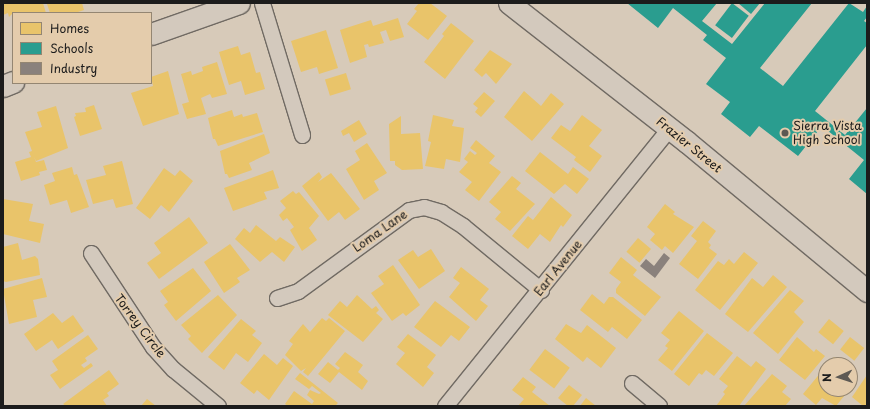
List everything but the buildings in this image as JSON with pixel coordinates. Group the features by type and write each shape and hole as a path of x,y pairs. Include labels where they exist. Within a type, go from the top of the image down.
{"street":[{"path":"152,34 239,3"},
{"path":"262,3 302,135"},
{"name":"Frazier Street","path":"509,3 669,128 867,291"},
{"name":"Earl Avenue","path":"446,406 541,290 669,128"},
{"name":"Loma Lane","path":"277,298 298,291 409,210 424,207 441,212 463,226 541,290"},
{"name":"Torrey Circle","path":"91,253 153,347 173,369 218,406"},
{"path":"632,383 659,406"}],"place":[{"name":"Sierra Vista High School","path":"785,133"}]}
